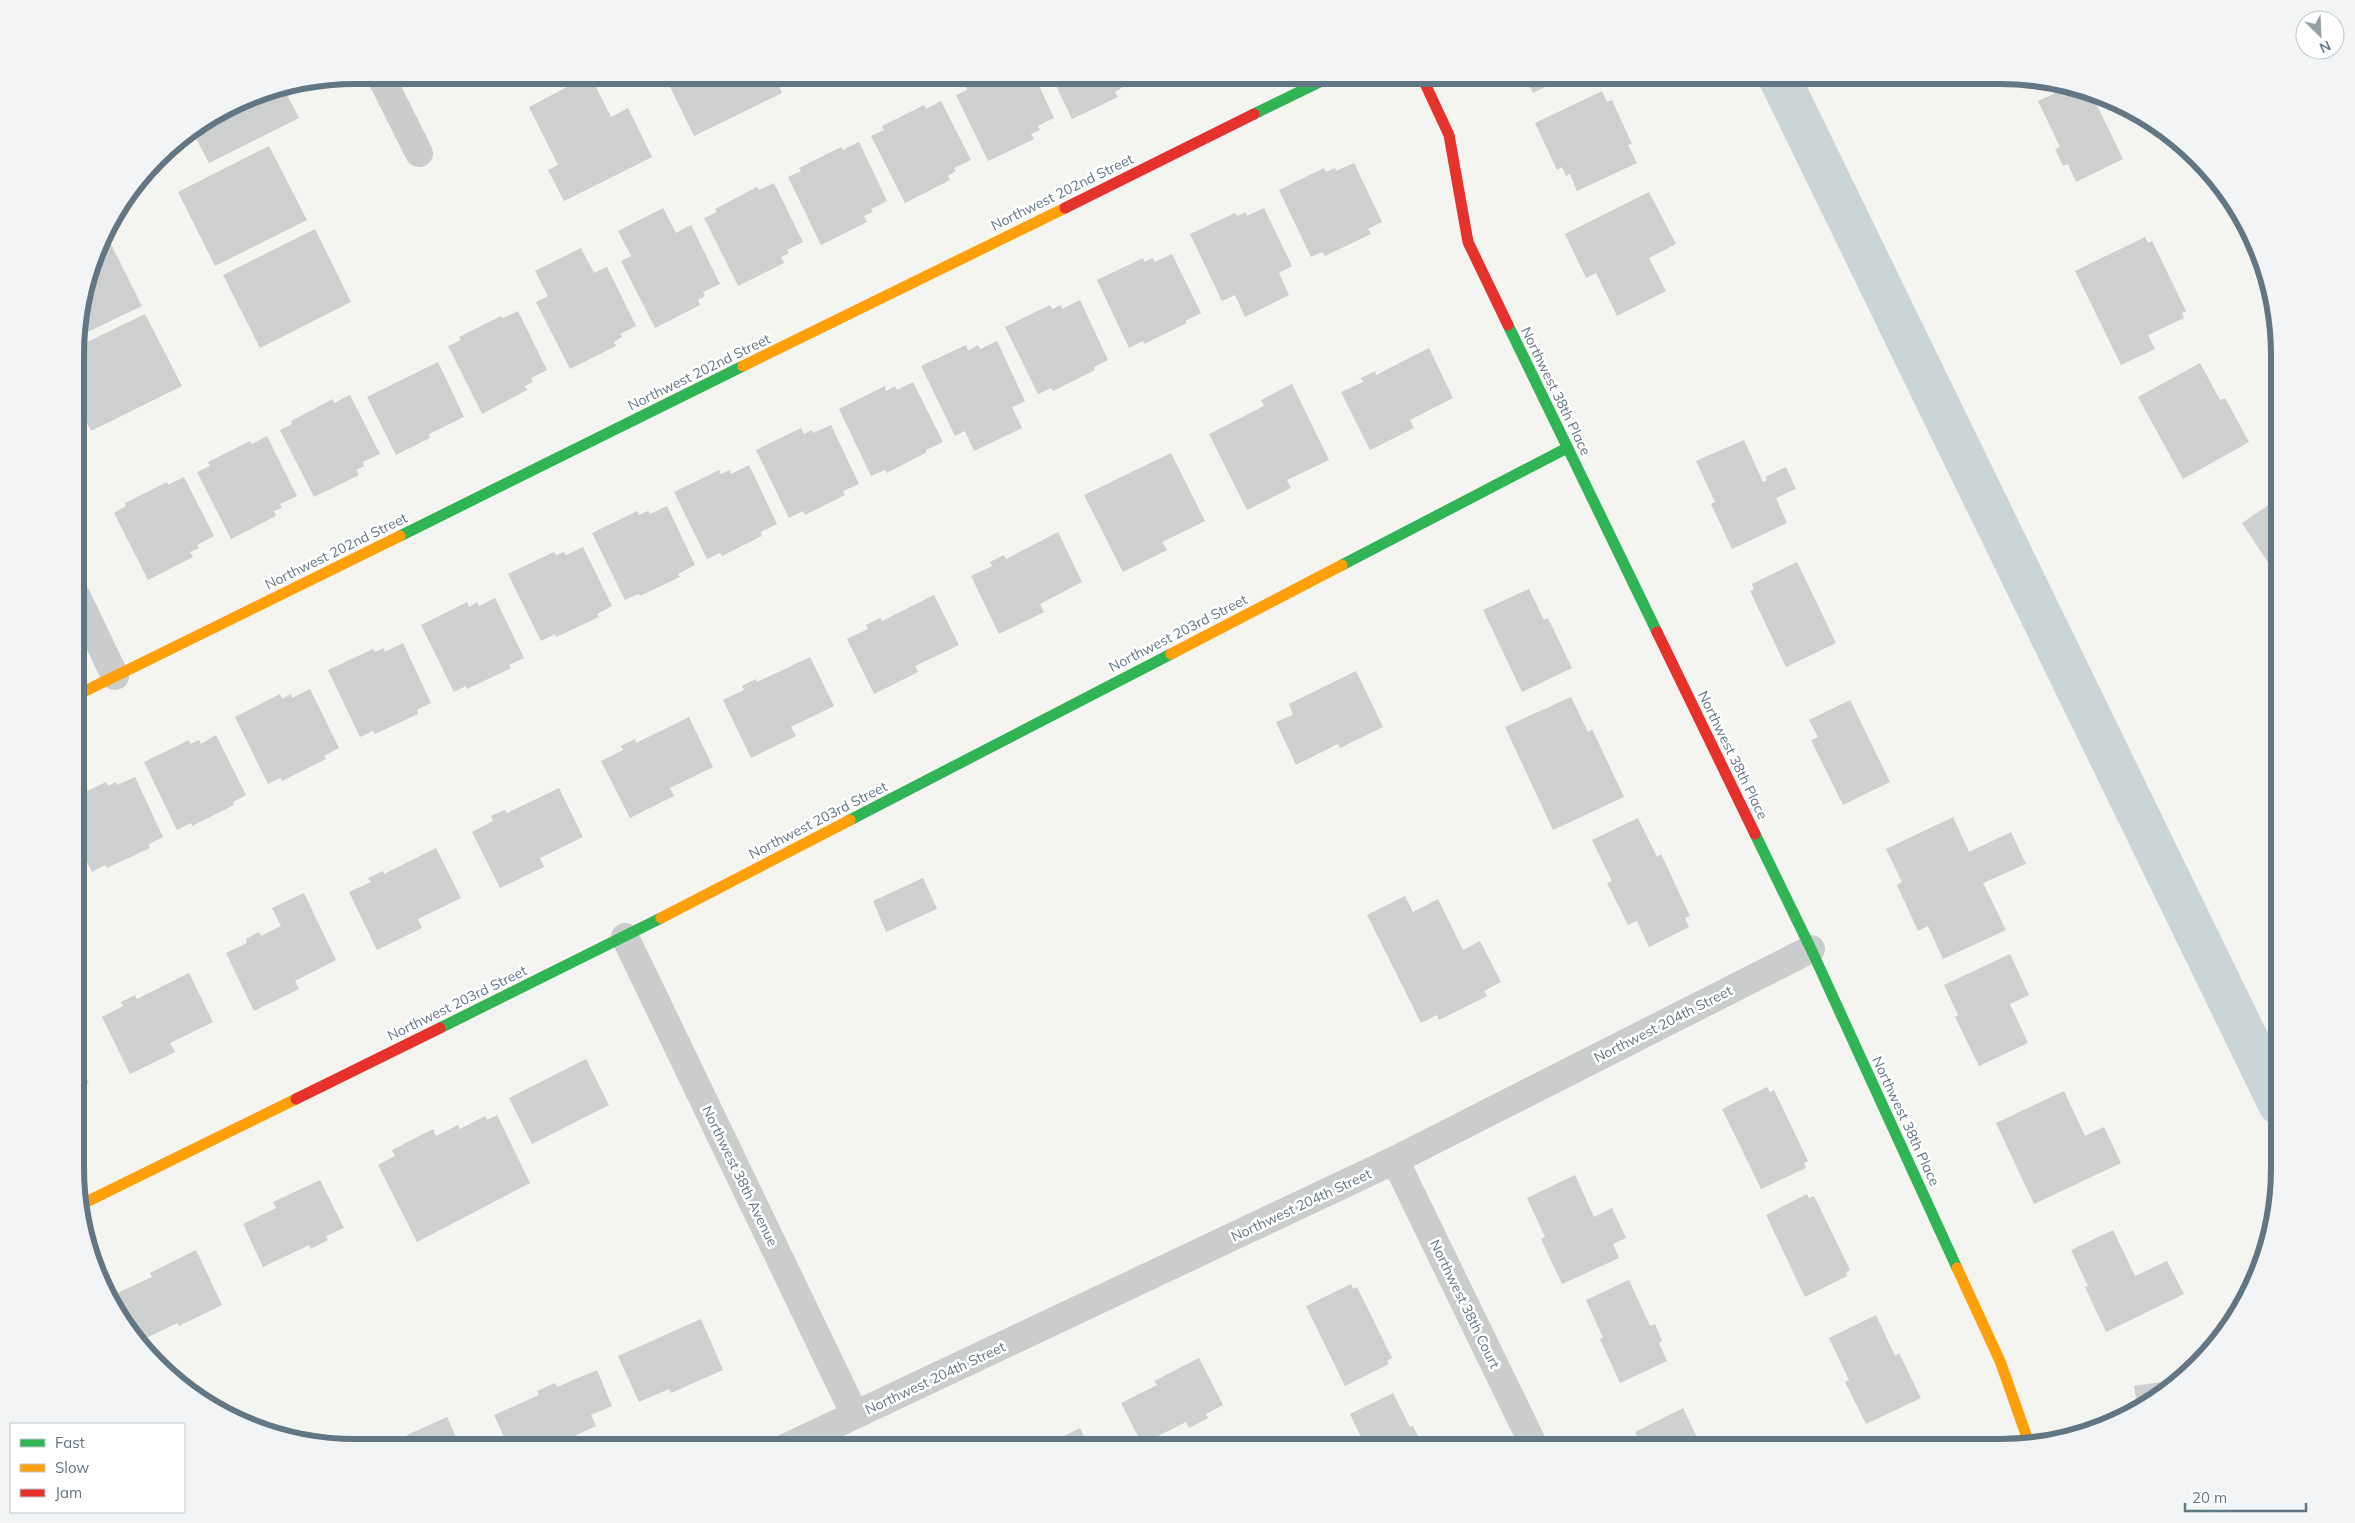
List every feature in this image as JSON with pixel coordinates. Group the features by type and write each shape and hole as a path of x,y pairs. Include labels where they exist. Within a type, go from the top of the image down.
{"street":[{"path":"384,84 418,153"},
{"name":"Northwest 202nd Street","path":"84,692 1316,84"},
{"name":"Northwest 38th Place","path":"1425,84 1448,135 1468,242 1811,949 2000,1361 2027,1438"},
{"name":"Northwest 203rd Street","path":"86,1202 625,937 1567,448"},
{"path":"84,612 115,676"},
{"name":"Northwest 38th Avenue","path":"625,937 855,1415"},
{"name":"Northwest 204th Street","path":"804,1439 1395,1160 1811,949"},
{"name":"Northwest 38th Court","path":"1395,1160 1531,1439"}],"building":[{"path":"573,84 594,84 611,117 628,108 652,157 564,201 548,170 558,165 529,107"},
{"path":"676,84 778,84 782,93 694,136 670,87"},
{"path":"965,84 1038,84 1054,118 1038,126 1040,130 1031,134 1034,139 988,161 956,95 967,90"},
{"path":"1055,84 1122,84 1123,87 1115,92 1118,97 1072,119"},
{"path":"1529,84 1552,84 1533,93"},
{"path":"1602,91 1607,102 1612,100 1632,144 1628,145 1637,163 1577,191 1570,174 1566,176 1562,167 1557,170 1535,123"},
{"path":"2060,91 2095,101 2123,159 2076,182 2068,164 2063,166 2055,149 2060,147 2038,101"},
{"path":"286,93 299,118 209,163 195,136 219,120 251,104"},
{"path":"941,101 971,160 954,168 956,171 948,176 950,180 905,203 871,136 884,130 882,126 924,105 926,109"},
{"path":"859,142 887,201 871,209 873,212 864,216 867,222 821,245 788,177 801,171 799,168 841,147 843,150"},
{"path":"269,146 307,220 215,266 178,192"},
{"path":"1354,163 1382,222 1368,229 1371,234 1325,256 1322,252 1311,257 1279,190 1324,168 1326,172 1335,168 1336,171"},
{"path":"774,183 803,242 787,250 789,253 781,257 784,263 738,286 704,218 717,212 715,209 757,187 759,190"},
{"path":"1649,192 1676,244 1649,258 1666,291 1617,316 1596,273 1586,278 1565,234"},
{"path":"663,208 676,233 691,225 720,284 703,292 705,296 698,300 700,305 655,328 621,261 631,256 618,231"},
{"path":"1264,208 1292,266 1279,273 1289,295 1245,317 1235,295 1222,301 1190,234 1235,213 1237,216 1246,212 1247,216"},
{"path":"315,229 351,302 260,348 223,275"},
{"path":"2145,237 2148,243 2152,241 2186,311 2182,313 2184,318 2148,335 2155,349 2121,365 2075,271"},
{"path":"109,240 142,306 84,333 93,285"},
{"path":"581,248 594,273 607,267 636,326 620,334 622,337 614,342 616,346 570,369 536,302 548,296 535,271"},
{"path":"1172,254 1201,313 1185,321 1187,323 1144,344 1143,341 1129,348 1097,280 1143,258 1144,262 1153,258 1155,262"},
{"path":"1080,300 1108,360 1094,367 1095,370 1053,391 1051,388 1038,394 1005,327 1050,305 1052,309 1061,305 1062,309"},
{"path":"518,311 547,370 531,378 533,382 525,386 527,390 482,414 448,346 461,340 459,337 501,316 503,318"},
{"path":"145,314 182,386 91,431 84,417 84,344"},
{"path":"997,341 1025,401 1012,407 1022,428 974,451 965,431 955,436 921,366 966,345 968,351 978,345 980,349"},
{"path":"1429,348 1453,398 1410,420 1414,428 1370,450 1341,392 1363,382 1361,378 1375,371 1376,375"},
{"path":"438,362 464,417 429,434 430,438 396,455 367,397"},
{"path":"2200,363 2220,400 2225,398 2249,442 2183,479 2138,397"},
{"path":"913,382 943,442 887,473 885,470 871,476 839,409 885,386 886,391 895,386 897,390"},
{"path":"1292,384 1329,460 1287,480 1291,488 1247,510 1209,434 1264,406 1261,400"},
{"path":"350,395 380,454 363,462 364,466 356,470 359,475 314,497 280,430 292,424 291,421 333,399 334,403"},
{"path":"831,425 859,484 843,491 845,495 805,515 803,511 789,518 756,450 801,428 804,434 812,430 813,433"},
{"path":"267,436 297,496 280,504 282,508 274,511 276,516 231,539 197,472 210,466 208,462 250,441 252,444"},
{"path":"1744,440 1763,482 1767,480 1765,477 1786,467 1796,489 1776,498 1787,523 1732,549 1711,504 1715,502 1696,461"},
{"path":"1171,453 1205,521 1162,542 1167,550 1123,572 1084,495"},
{"path":"749,465 777,524 761,532 762,536 722,556 720,553 707,559 674,492 719,470 721,474 730,470 731,474"},
{"path":"184,477 214,536 197,545 199,548 190,552 193,557 148,580 114,513 126,506 125,503 167,482 168,485"},
{"path":"2271,503 2271,567 2242,523"},
{"path":"667,506 695,565 678,574 680,577 640,596 638,594 625,600 592,533 637,511 639,515 648,511 650,514"},
{"path":"1058,532 1082,582 1040,604 1044,612 999,634 971,576 992,566 990,562 1004,555 1006,559"},
{"path":"583,547 612,606 597,614 599,617 556,637 555,634 541,641 508,574 554,552 556,555 564,552 566,555"},
{"path":"1797,562 1836,643 1786,667 1750,591 1754,589 1752,584"},
{"path":"1529,589 1544,620 1548,618 1572,668 1522,692 1483,610"},
{"path":"934,595 959,645 915,666 918,672 874,694 847,639 868,629 866,625 880,618 882,621"},
{"path":"495,598 524,658 509,665 511,668 467,689 466,686 454,692 421,625 467,602 469,607 477,602 479,606"},
{"path":"403,643 431,703 417,710 418,714 375,734 373,731 360,737 328,670 373,649 375,652 384,648 385,652"},
{"path":"810,657 834,706 791,727 796,736 751,758 723,700 744,690 742,686 756,679 757,682"},
{"path":"1356,671 1383,727 1340,748 1338,744 1296,765 1276,722 1293,715 1289,704"},
{"path":"310,689 339,748 324,756 326,759 282,781 280,778 268,784 235,717 280,694 282,699 291,694 292,698"},
{"path":"1571,697 1588,732 1592,729 1624,797 1553,830 1505,727"},
{"path":"1850,700 1890,782 1843,805 1811,740 1818,737 1809,720"},
{"path":"689,717 713,767 670,788 674,796 630,818 601,761 623,750 621,746 635,739 636,743"},
{"path":"216,735 246,795 233,802 234,805 192,826 191,823 177,830 144,762 189,740 190,744 199,740 201,744"},
{"path":"135,777 163,837 149,844 150,848 107,868 105,865 92,872 84,856 84,793 106,782 108,786 116,782 117,785"},
{"path":"559,788 583,837 540,858 544,867 500,888 472,832 493,821 491,816 505,810 507,813"},
{"path":"1953,817 1969,852 2011,832 2026,864 1983,883 2006,930 1943,959 1928,926 1918,931 1897,885 1902,882 1886,849"},
{"path":"1638,818 1657,857 1661,854 1690,916 1685,918 1689,927 1649,947 1637,921 1628,925 1607,883 1612,881 1592,840"},
{"path":"436,848 461,898 418,919 422,928 377,950 349,892 371,882 368,878 383,871 384,874"},
{"path":"923,878 937,909 886,932 873,901"},
{"path":"304,893 336,960 295,981 299,989 254,1011 226,953 247,943 246,939 259,932 261,936 281,926 272,908"},
{"path":"1405,896 1413,912 1438,899 1463,950 1480,941 1501,982 1484,991 1487,996 1439,1020 1437,1015 1421,1023 1367,915"},
{"path":"2010,954 2029,995 2010,1004 2028,1043 1979,1066 1955,1017 1958,1015 1944,985"},
{"path":"189,973 213,1022 170,1043 175,1052 130,1074 102,1017 123,1006 121,1002 135,995 137,999"},
{"path":"586,1059 609,1105 532,1144 509,1098"},
{"path":"84,1073 89,1083 84,1086"},
{"path":"1767,1087 1770,1092 1774,1090 1808,1161 1804,1163 1806,1168 1761,1189 1722,1109"},
{"path":"2064,1091 2085,1136 2104,1127 2121,1163 2034,1204 1996,1123"},
{"path":"497,1115 530,1183 417,1242 378,1165 395,1156 392,1150 433,1129 436,1136 458,1125 460,1129 485,1116 487,1120"},
{"path":"1575,1175 1594,1217 1612,1208 1626,1238 1613,1244 1619,1258 1562,1284 1541,1239 1545,1237 1527,1198"},
{"path":"320,1180 344,1228 326,1236 328,1240 311,1249 309,1245 263,1267 243,1224 276,1208 273,1202"},
{"path":"1807,1194 1809,1198 1814,1196 1850,1270 1846,1273 1847,1276 1805,1297 1766,1215"},
{"path":"2113,1230 2135,1276 2167,1261 2184,1294 2106,1332 2085,1287 2088,1286 2071,1250"},
{"path":"196,1250 222,1305 179,1326 177,1323 145,1339 129,1319 115,1294 152,1277 150,1273"},
{"path":"1629,1280 1650,1326 1655,1324 1662,1341 1659,1343 1667,1361 1620,1383 1600,1339 1603,1338 1586,1300"},
{"path":"1351,1284 1353,1289 1357,1287 1392,1358 1387,1361 1389,1364 1345,1386 1306,1306"},
{"path":"1876,1315 1895,1356 1899,1353 1921,1398 1866,1424 1845,1382 1849,1380 1829,1338"},
{"path":"701,1319 723,1370 671,1393 669,1389 639,1402 618,1356"},
{"path":"1199,1358 1223,1405 1206,1414 1208,1418 1189,1428 1186,1422 1152,1439 1139,1439 1121,1403 1157,1385 1154,1381"},
{"path":"597,1370 612,1406 591,1415 596,1426 568,1439 505,1439 494,1415 539,1395 537,1391 555,1383 557,1387"},
{"path":"2168,1381 2137,1403 2134,1386"},
{"path":"1393,1393 1410,1427 1413,1426 1420,1439 1362,1439 1350,1414"},
{"path":"1683,1408 1698,1439 1638,1439 1635,1432"},
{"path":"447,1417 457,1439 409,1439 407,1435"},
{"path":"1080,1428 1086,1439 1059,1439"}],"waterway":[{"path":"1782,84 2271,1088"}],"traffic: fast":[{"path":"1254,114 1316,84"},
{"path":"1508,325 1657,632"},
{"path":"400,536 743,366"},
{"path":"1342,565 1567,448"},
{"path":"850,820 1171,654"},
{"path":"1755,834 1811,949 1957,1268"},
{"path":"440,1028 661,918"}],"traffic: slow":[{"path":"743,366 1065,208"},
{"path":"84,692 400,536"},
{"path":"1171,654 1342,565"},
{"path":"661,918 850,820"},
{"path":"86,1202 296,1099"},
{"path":"1957,1268 2000,1361 2027,1438"}],"traffic: jam":[{"path":"1425,84 1449,135 1468,242 1508,325"},
{"path":"1065,208 1254,114"},
{"path":"1657,632 1755,834"},
{"path":"296,1099 440,1028"}]}
